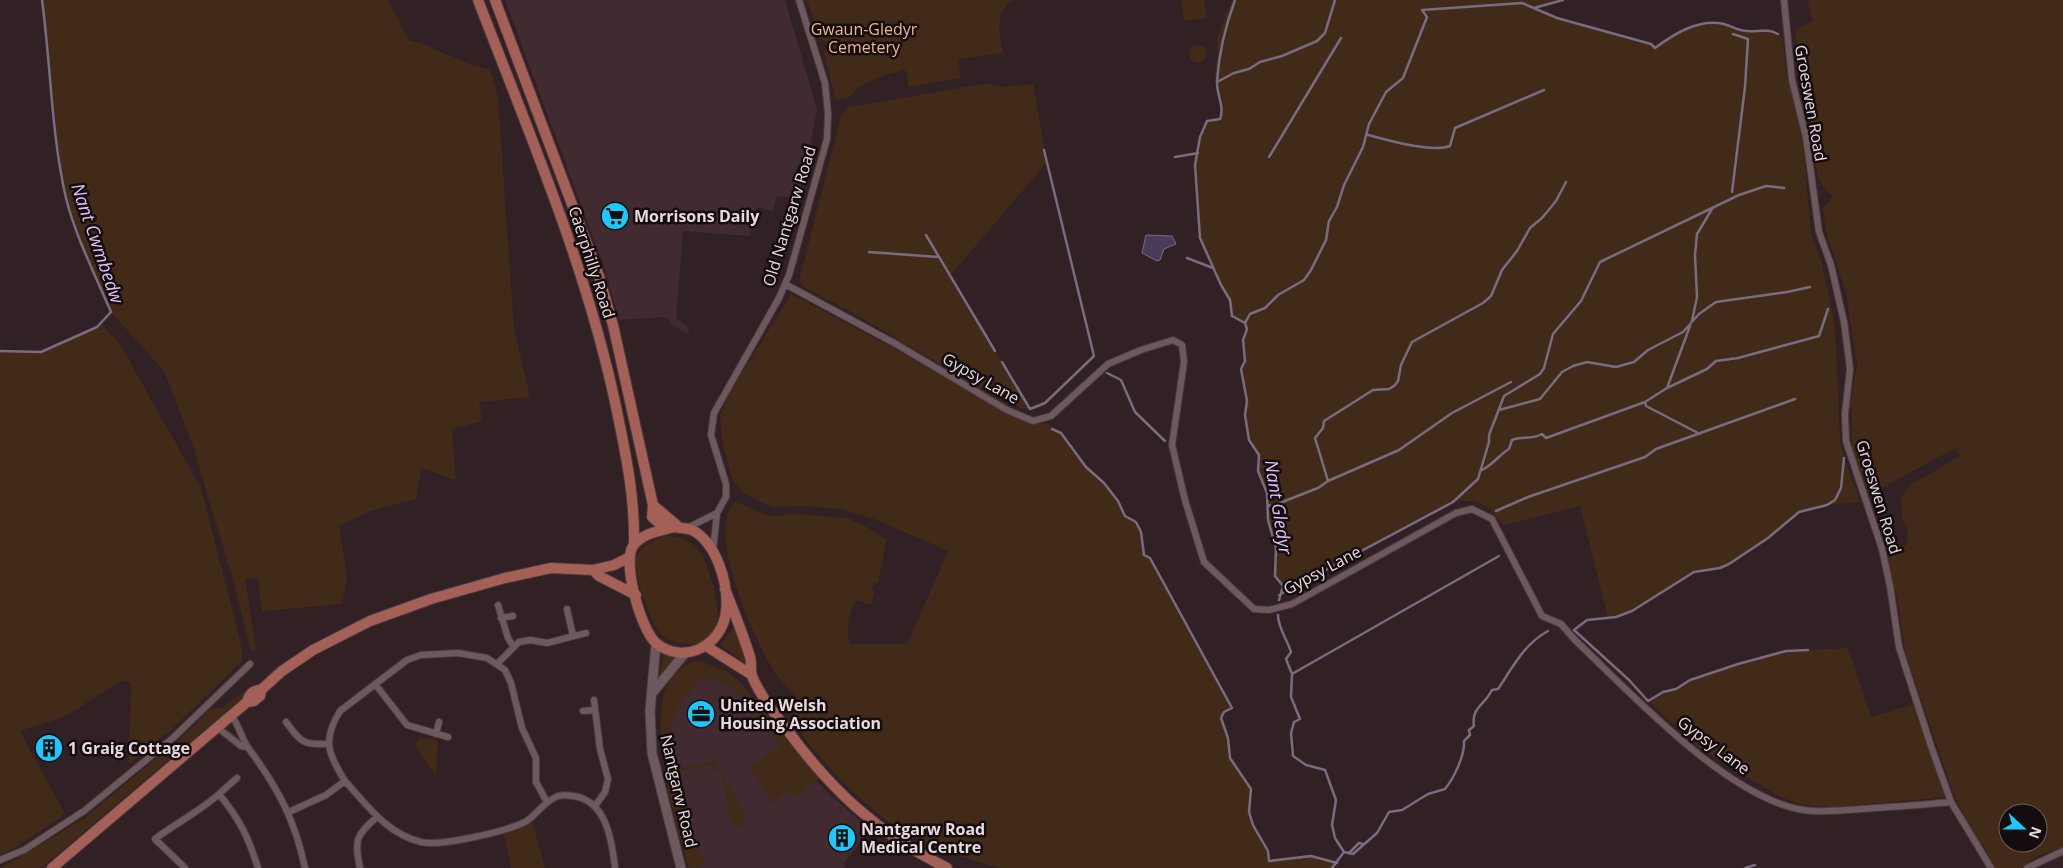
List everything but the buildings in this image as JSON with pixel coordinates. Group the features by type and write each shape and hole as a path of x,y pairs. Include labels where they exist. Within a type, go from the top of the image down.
{"main road":[{"name":"Caerphilly Road","path":"478,0 554,196 590,301 604,351 629,469 634,514 634,544"},
{"name":"Caerphilly Road","path":"495,0 599,276 613,325 653,505 652,517 666,529"},
{"path":"653,505 684,528 700,535 713,551 751,660 752,675 768,705 807,758 845,799 879,829 916,853 947,868"},
{"path":"684,528 666,529 651,533 634,544 630,557 636,595 645,629 656,643 673,651 702,650 713,641 722,627 726,611 725,589"},
{"path":"52,868 247,702 249,695 255,690 262,690 282,671 313,650 370,621 439,596 551,568 593,570 614,565 630,557"},
{"path":"593,570 600,576 636,595"},
{"name":"Nantgarw Road","path":"656,643 654,691 650,721 652,753 681,868"},
{"path":"706,646 752,675"},
{"path":"654,691 686,652"}],"street":[{"name":"Old Nantgarw Road","path":"713,551 717,513 726,497 726,484 711,436 714,413 785,284 822,162 828,126 825,83 799,0"},
{"name":"Groeswen Road","path":"1784,0 1792,80 1806,137 1820,232 1844,322 1850,369 1845,414 1846,441 1882,549 1899,646 1952,802 1991,868"},
{"name":"Gypsy Lane","path":"785,284 896,344 1008,410 1033,421 1051,416 1108,364 1141,350 1173,340 1182,345 1184,362 1172,445 1185,500 1204,562 1254,609 1270,610 1292,604 1456,513 1472,510 1492,518 1542,616 1561,624 1575,640 1683,741 1753,791 1780,803 1803,810 1834,811 1952,802"},
{"path":"684,528 717,513"},
{"path":"498,605 501,618 513,646"},
{"path":"568,609 573,636"},
{"path":"501,618 513,616"},
{"path":"497,664 513,646 530,640 547,643 586,633"},
{"path":"547,802 536,782 536,758 522,728 512,683 505,670 487,658 458,653 421,655 407,660 340,711 333,722 328,744 330,757 345,781 378,817 392,830 405,837 422,843 443,843 514,827 527,821 547,802 559,796 570,795 583,797 595,806 604,818 615,868"},
{"path":"0,860 24,850 84,811 173,738 250,664"},
{"path":"376,684 407,724 448,737"},
{"path":"594,700 600,749 608,779 606,792 595,806"},
{"path":"583,711 595,710"},
{"path":"231,715 246,741 247,747 270,778 289,812 305,868"},
{"path":"286,722 301,742 309,745 328,744"},
{"path":"436,734 440,722"},
{"path":"217,727 241,746 247,747"},
{"path":"184,868 155,839 169,828 184,821 237,778"},
{"path":"289,812 326,795 345,781"},
{"path":"219,794 238,818 258,868"},
{"path":"360,868 356,849 360,831 378,817"},
{"path":"2027,868 2063,851"}],"shaded area":[{"path":"505,0 785,0 817,109 807,163 799,164 795,172 802,182 797,199 777,196 772,211 757,207 749,236 683,231 676,318 689,328 688,334 672,325 666,317 619,320 606,272"},
{"path":"1146,235 1172,236 1176,244 1164,249 1160,260 1157,261 1142,253"},
{"path":"685,668 732,681 809,773 831,796 871,830 843,864 846,868 689,868 679,833 662,734"}],"green space":[{"path":"42,0 388,0 409,40 469,64 490,70 498,97 514,328 530,397 479,402 482,421 452,429 456,480 421,468 416,499 370,511 339,526 347,578 342,604 262,611 258,578 245,579 256,648 254,651 251,651 233,580 192,443 164,371 111,312 92,270 66,199 51,101 48,40"},
{"name":"Gwaun-Gledyr Cemetery","path":"807,0 1013,0 1007,5 1000,18 999,31 1003,53 958,59 961,78 908,87 906,70 874,79 860,87 849,98 836,100 824,53 827,48 825,41 820,39"},
{"path":"1181,0 1204,0 1207,18 1184,21"},
{"path":"1232,0 1563,0 1534,8 1557,18 1651,44 1655,48 1671,36 1694,25 1723,24 1747,31 1771,30 1783,39 1787,77 1799,115 1811,233 1822,263 1835,325 1840,440 1844,458 1860,502 1827,505 1799,512 1768,538 1729,564 1720,568 1694,572 1632,611 1616,617 1608,618 1580,506 1503,525 1482,504 1470,501 1453,502 1279,595 1283,586 1275,576 1276,548 1268,520 1267,493 1258,471 1259,455 1249,440 1245,415 1247,401 1241,369 1245,361 1243,340 1247,329 1245,323 1232,316 1230,300 1221,285 1200,238 1195,165 1200,137 1207,121 1220,119 1221,104 1217,78 1214,78 1218,54 1217,39"},
{"path":"1807,0 2063,0 2063,847 2048,852 2048,803 1998,803 1998,853 2046,853 2037,856 2021,868 1995,868 1983,844 1975,838 1954,795 1905,653 1898,602 1888,559 1907,544 1908,530 1902,517 1901,498 1910,485 1960,456 1955,448 1869,495 1852,449 1851,399 1857,364 1846,293 1826,232 1823,208 1833,197 1822,185 1817,174 1808,110 1799,73 1795,30 1813,21"},
{"path":"1198,45 1204,48 1207,54 1204,60 1198,63 1192,60 1189,54 1192,48"},
{"path":"989,83 1001,87 1033,84 1047,162 950,276 1030,409 1021,408 987,391 846,309 807,289 799,281 841,115 849,107"},
{"path":"791,294 893,348 1010,416 1031,424 1048,423 1052,429 1061,433 1086,467 1104,483 1118,501 1125,516 1136,522 1141,532 1144,555 1150,558 1232,708 1224,712 1221,718 1228,738 1230,758 1251,789 1249,812 1253,825 1268,851 1269,861 1311,856 1337,863 1335,868 999,868 937,848 902,831 876,812 831,770 799,729 794,709 795,696 773,669 755,635 735,584 728,558 725,534 727,515 736,502 769,516 796,514 846,518 865,526 887,540 878,583 874,583 872,590 875,591 871,605 857,600 852,609 848,627 850,644 907,644 948,551 877,520 840,509 802,506 772,507 744,494 733,481 722,442 720,414 730,393"},
{"path":"101,323 121,346 201,488 241,644 242,661 173,728 129,764 131,683 122,680 66,716 20,731 65,814 16,847 0,855 0,351 42,352 97,327"},
{"path":"665,536 677,537 688,541 697,548 704,558 712,581 718,609 714,633 705,641 692,644 675,642 660,633 652,620 637,574 636,558 644,546"},
{"path":"734,627 747,662 745,663 720,645"},
{"path":"1848,648 1871,717 1915,704 1945,797 1835,807 1803,805 1780,797 1701,749 1648,701 1663,692 1676,689 1690,680 1757,658 1786,651"},
{"path":"664,654 676,658 660,677 659,676"},
{"path":"700,661 728,672 741,683 819,778 795,798 791,793 786,792 772,804 750,766 781,746 757,713 737,693 726,685 701,679 690,690 676,710 671,729 676,769 714,761 713,757 720,769 713,770 710,765 677,772 693,845 705,860 700,868 689,868 676,822 663,761 662,703 670,681 685,666"},
{"path":"244,691 249,692 41,868 1,868 85,818 191,729 210,709 222,708"},
{"path":"420,737 438,741 436,776 415,746"},
{"path":"721,772 745,815 745,823 738,829 732,826"},
{"path":"531,817 545,868 511,868 503,829"}],"waterway":[{"name":"Nant Cwmbedw","path":"0,351 41,352 97,327 111,312 80,241 66,198 57,149 42,0"},
{"name":"Nant Gledyr","path":"1235,0 1228,20 1219,60 1217,86 1222,109 1220,119 1207,121 1200,137 1195,165 1200,238 1221,285 1230,300 1232,316 1245,323 1247,329 1243,340 1245,361 1241,369 1247,401 1245,415 1249,440 1259,455 1258,471 1267,493 1268,520 1276,548 1275,576 1283,586 1279,600"},
{"path":"1217,82 1234,73 1249,69 1260,62 1282,56 1317,41 1325,33 1335,0"},
{"path":"1534,8 1563,0"},
{"path":"1245,323 1250,314 1265,308 1278,295 1304,280 1311,270 1326,240 1329,221 1337,207 1344,185 1363,147 1369,124 1386,92 1403,78 1427,17 1422,10 1522,3 1557,18 1651,44 1655,48 1687,28 1705,23 1724,24 1744,31 1767,31 1778,34"},
{"path":"1732,192 1745,87 1748,39 1733,34"},
{"path":"1269,157 1341,38"},
{"path":"1368,135 1421,147 1442,148 1450,146 1455,128 1544,90"},
{"path":"1002,362 1030,409 1045,403 1094,356 1044,150"},
{"path":"1175,157 1198,153"},
{"path":"1328,481 1315,438 1323,428 1324,421 1373,390 1389,389 1394,386 1398,381 1401,365 1412,342 1483,303 1491,296 1502,270 1517,251 1530,228 1542,218 1556,201 1566,182"},
{"path":"1279,595 1453,502 1478,479 1489,442 1489,435 1504,396 1540,374 1544,368 1553,334 1581,301 1600,262 1739,195 1766,186 1784,188"},
{"path":"1692,321 1697,297 1695,255 1697,234 1712,209"},
{"path":"926,235 995,351"},
{"path":"869,252 938,257"},
{"path":"1187,258 1213,268"},
{"path":"1499,410 1540,399 1562,372 1573,366 1587,362 1616,367 1634,362 1648,350 1683,332 1699,314 1716,302 1810,287"},
{"path":"1482,470 1509,449 1512,440 1542,434 1546,438 1645,402 1667,388 1707,369 1716,361 1738,358 1819,336 1828,309"},
{"path":"1667,388 1690,326"},
{"path":"1107,373 1121,380 1135,412 1165,441"},
{"path":"1268,505 1272,506 1318,488 1328,481 1399,450 1452,413 1511,382"},
{"path":"1496,511 1528,497 1645,457 1656,449 1795,399"},
{"path":"1645,402 1646,406 1700,434"},
{"path":"1052,429 1061,433 1086,467 1104,483 1118,501 1125,516 1136,522 1141,532 1144,555 1150,558 1232,708 1224,712 1221,718 1228,738 1230,758 1251,789 1249,812 1253,825 1268,851 1269,861 1311,856 1337,863"},
{"path":"1808,650 1786,651 1738,664 1690,680 1676,689 1663,692 1648,701 1629,680 1574,630 1587,620 1616,617 1632,611 1694,572 1720,568 1729,564 1768,538 1799,512 1827,505 1835,500 1841,488 1844,458"},
{"path":"1292,674 1499,556"},
{"name":"Nant Gledyr","path":"1278,615 1281,629 1291,652 1286,659 1292,674 1291,697 1300,719 1294,722 1291,733 1293,756 1306,765 1325,770 1336,800 1332,825 1335,838 1344,852 1332,868"},
{"path":"1344,852 1353,854 1377,833 1389,812 1402,810 1428,794 1445,789 1458,766 1463,753 1464,741 1470,735 1469,730 1474,726 1477,710 1492,690 1498,689 1514,664 1532,642 1548,631"},
{"path":"1349,853 1359,843 1363,844"},
{"path":"1745,868 1755,865"}],"place":[{"name":"Morrisons Daily","path":"615,216"},
{"name":"United Welsh Housing Association","path":"701,714"},
{"name":"1 Graig Cottage","path":"49,748"},
{"name":"Nantgarw Road Medical Centre","path":"842,838"}]}
